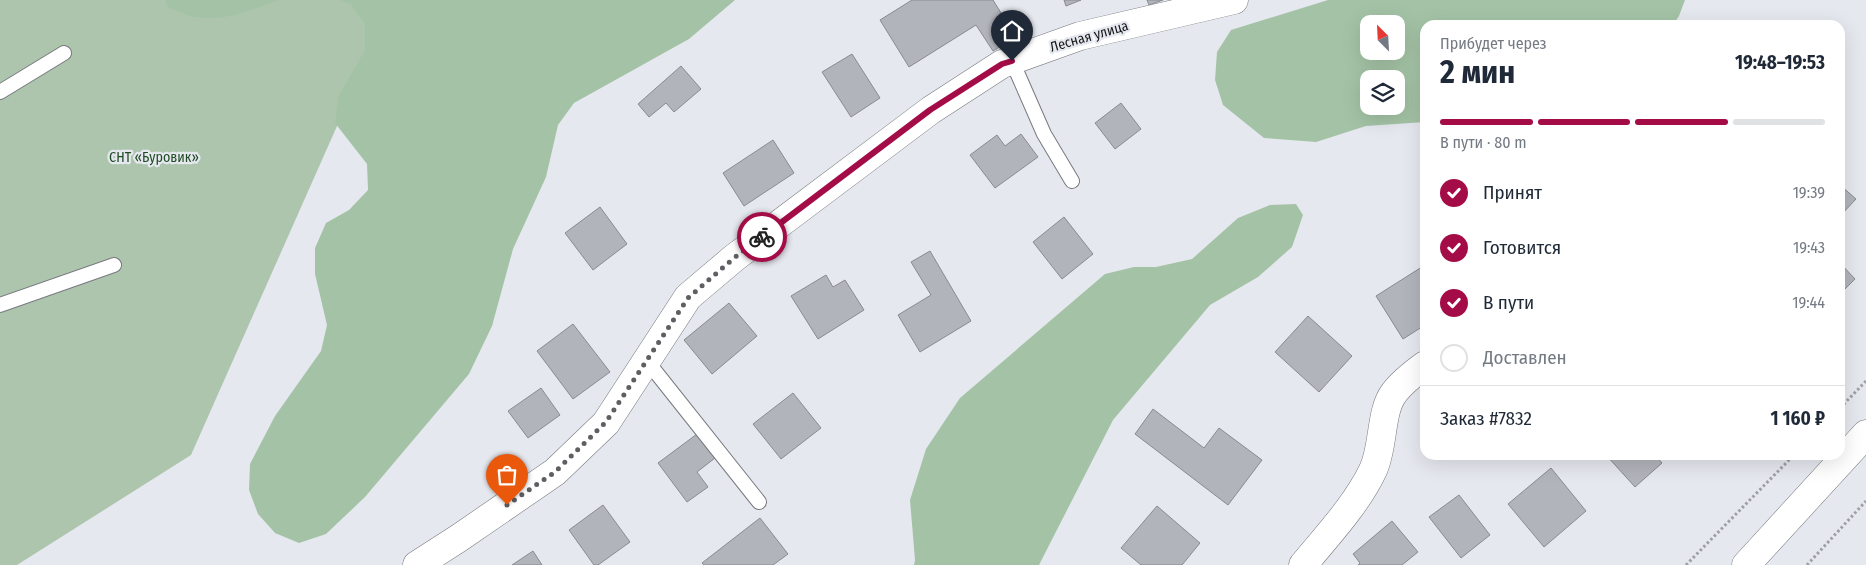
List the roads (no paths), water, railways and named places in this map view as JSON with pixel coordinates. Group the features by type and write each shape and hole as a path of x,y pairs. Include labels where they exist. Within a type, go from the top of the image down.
{"street":[{"name":"Лесная улица","path":"417,565 555,472 606,422 688,298 734,258 930,110 1002,64 1080,36 1234,0"},
{"path":"1304,565 1361,491 1374,468 1382,441 1387,406 1393,394 1420,369"},
{"path":"1845,457 1866,434"},
{"path":"1746,565 1842,460"}],"lane":[{"path":"0,92 64,53"},
{"path":"1012,61 1044,134 1072,181"},
{"path":"0,305 114,265"},
{"path":"647,361 759,502"}],"park label":[{"name":"СНТ «Буровик»","path":"154,157"}]}
